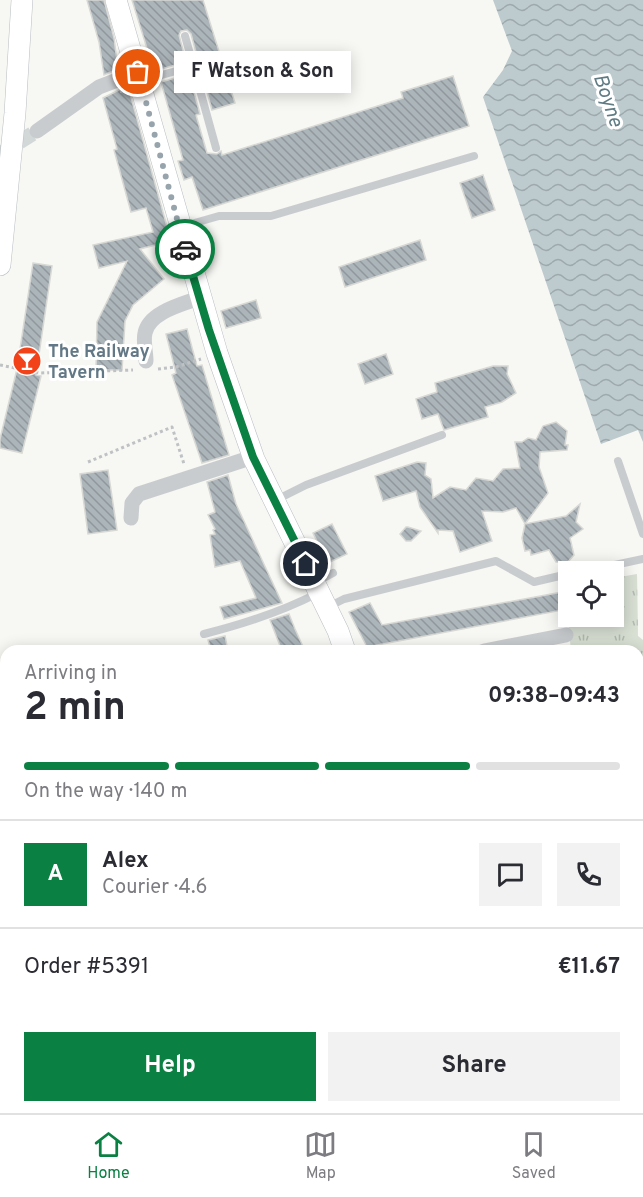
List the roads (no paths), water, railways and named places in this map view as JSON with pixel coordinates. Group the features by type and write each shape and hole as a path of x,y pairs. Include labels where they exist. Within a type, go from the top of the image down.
{"main road":[{"path":"0,258 22,0"},
{"path":"116,0 179,228 203,297 217,353 253,457 274,501 323,589 343,645"}],"street":[{"path":"37,131 99,87 139,77"},
{"path":"146,367 144,332 151,321 171,308 203,297"},
{"path":"131,518 132,503 139,494 253,457"},
{"path":"515,645 566,635"}],"lane":[{"path":"185,36 216,148"},
{"path":"139,77 194,66"},
{"path":"179,228 219,216 271,216 474,156"},
{"path":"274,501 306,485 442,435"},
{"path":"618,461 643,534"},
{"path":"624,563 643,559"},
{"path":"204,634 245,624 285,609 323,589 344,600 496,561 534,582 558,576"}],"water":[{"name":"Boyne","path":"493,0 643,0 643,442 638,430 601,444 483,97 503,70 512,51"}],"tunnel":[{"path":"0,154 37,131"}],"place":[{"name":"F Watson & Son","path":"138,72"},
{"name":"The Railway Tavern","path":"27,361"}]}
